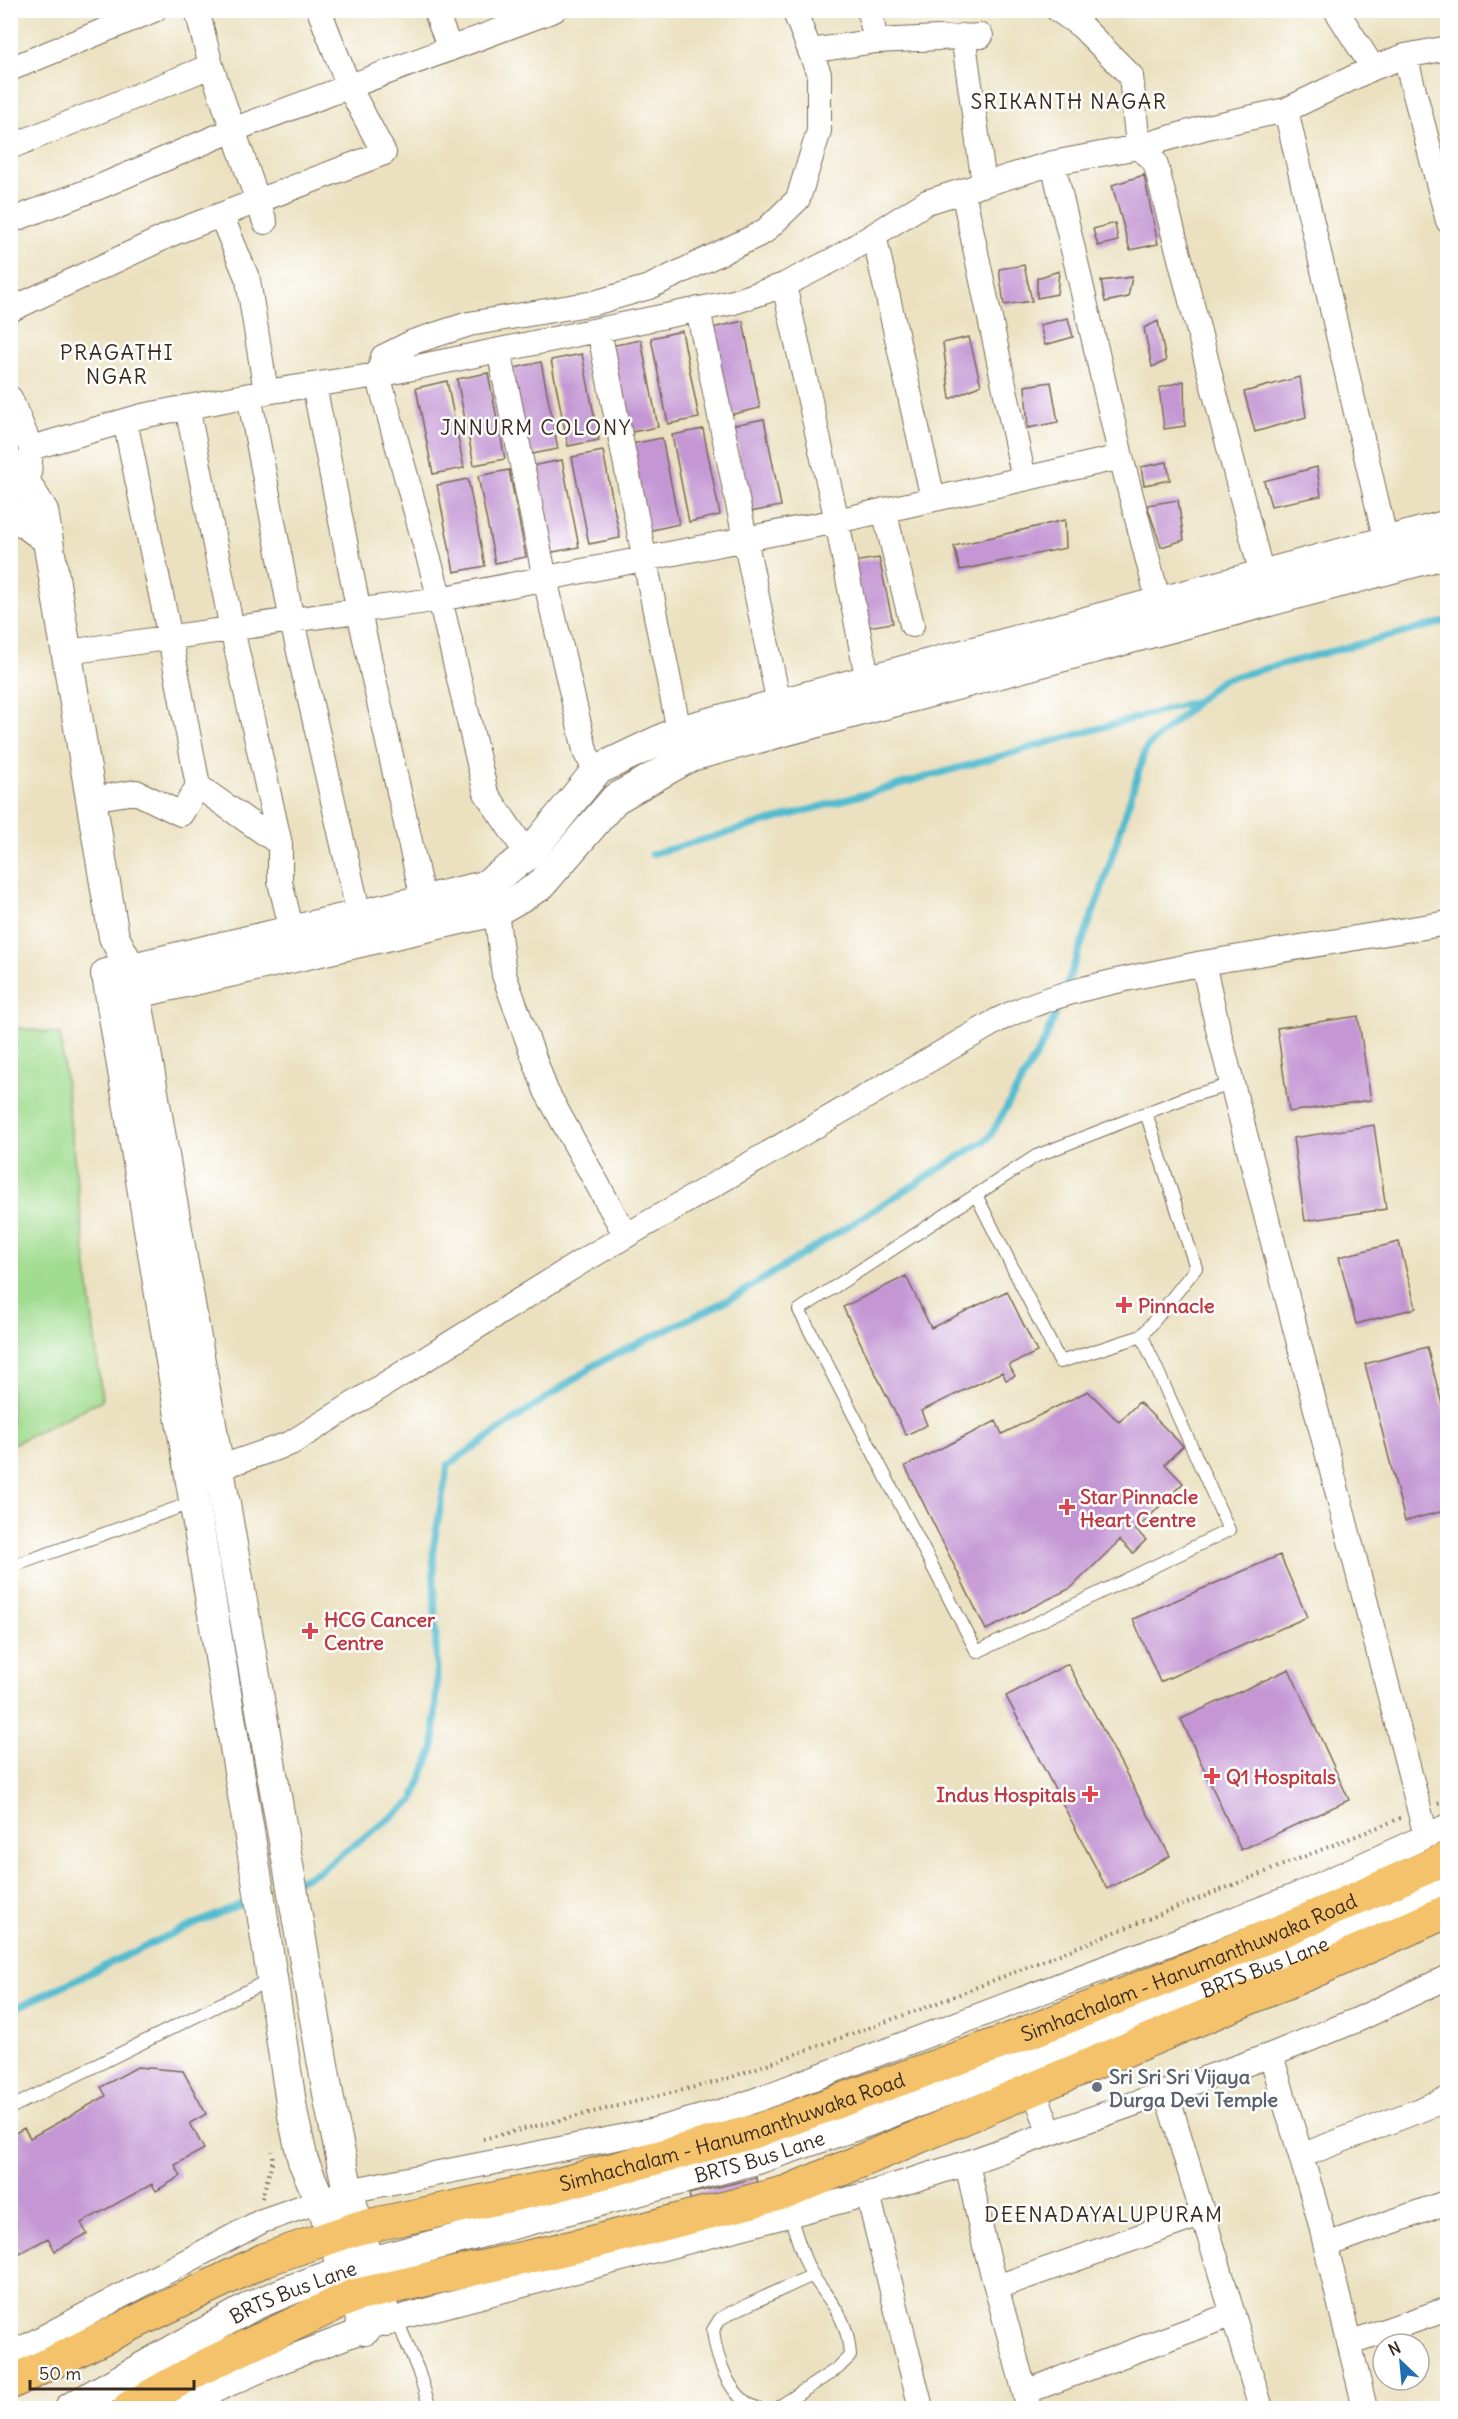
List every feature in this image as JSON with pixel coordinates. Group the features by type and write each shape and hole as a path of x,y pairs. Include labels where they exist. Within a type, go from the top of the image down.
{"main road":[{"name":"Simhachalam - Hanumanthuwaka Road","path":"10,2383 266,2259 345,2232 549,2187 756,2131 1006,2041 1291,1928 1440,1840"},
{"path":"129,2409 361,2280 586,2244 777,2195 845,2169 1033,2087 1323,1967 1448,1911"}],"street":[{"path":"10,69 154,10"},
{"path":"197,10 212,66 262,211"},
{"path":"10,310 176,232 221,215 262,211 384,153 349,87 319,10"},
{"path":"435,10 450,49"},
{"path":"10,221 99,187 235,129 450,49 516,17 554,10"},
{"path":"528,855 486,793 440,599 378,375 383,357 413,342 469,324 594,303 649,287 764,232 798,199 819,131 819,74 794,10"},
{"path":"869,10 876,41"},
{"path":"1058,10 1082,27 1131,76 1138,147 1155,162 1262,575"},
{"path":"1336,10 1373,68"},
{"path":"810,51 876,41 972,36 974,187 1024,479"},
{"path":"31,448 125,421 187,407 258,393 378,375 734,302 784,285 837,258 927,202 1053,163 1138,147 1207,127 1286,110 1373,68 1405,56 1448,48"},
{"path":"1405,56 1448,221"},
{"path":"10,147 212,66"},
{"path":"1286,110 1386,542"},
{"path":"1053,163 1121,457 1159,603"},
{"path":"221,215 248,280 258,393 292,621 359,915"},
{"path":"874,235 933,499"},
{"path":"784,285 837,521 870,694"},
{"path":"698,309 743,540 779,704"},
{"path":"599,330 679,731"},
{"path":"499,350 545,579 586,754 597,770"},
{"path":"314,385 359,612 423,900"},
{"path":"10,398 31,448 19,481 42,510 68,652 121,984 192,1489 273,1978 293,2116 303,2162 320,2200 345,2232 361,2280 383,2323"},
{"path":"187,407 232,629 280,844 280,882 292,931"},
{"path":"90,799 136,792 182,814 198,786 125,421"},
{"path":"68,652 440,599 837,521 1121,457"},
{"path":"884,510 912,625"},
{"path":"10,512 47,539"},
{"path":"121,984 496,911 540,886 615,799 691,756 870,694 1159,603 1448,525"},
{"path":"121,984 292,931 484,886 528,855 597,770 679,731 779,704 870,694 1448,553"},
{"path":"198,786 280,844"},
{"path":"496,911 504,975 546,1091 626,1236"},
{"path":"192,1489 219,1468 291,1443 626,1236 1027,1005 1067,992 1203,963 1448,923"},
{"path":"10,2355 252,2226 320,2200 348,2190 651,2131 740,2106 1440,1840 1420,1811 1203,963"},
{"path":"121,984 219,1468 291,1883 348,2190 345,2232"},
{"name":"BRTS Bus Lane","path":"70,2409 252,2306 361,2280 757,2158 868,2121 1310,1949 1448,1889"},
{"path":"185,2409 220,2388 269,2366 383,2323 789,2213 868,2194 967,2163 1271,2055 1357,2020 1448,1977"},
{"path":"1271,2055 1326,2245 1365,2409"},
{"path":"1033,2087 1050,2133"},
{"path":"1166,2092 1261,2409"},
{"path":"1300,2156 1448,2099"},
{"path":"967,2163 1027,2400 1233,2314"},
{"path":"868,2194 921,2409"},
{"path":"1326,2245 1448,2202"},
{"path":"997,2287 1203,2214"},
{"path":"1349,2343 1448,2309"}],"lane":[{"path":"1142,1336 1229,1530 977,1652 799,1310 1036,1156 1187,1097 1233,1084"},
{"path":"975,1196 1060,1362 1142,1336 1196,1268 1146,1113"},
{"path":"10,1567 192,1489"},
{"path":"10,2108 273,1978"},
{"path":"777,2409 838,2368 850,2355 849,2337 840,2312 813,2275 789,2213"},
{"path":"757,2409 747,2405 734,2392 714,2343 713,2330 720,2319 732,2312 813,2275"},
{"path":"383,2323 418,2370 430,2409"}],"path":[{"path":"473,2141 720,2081 927,2007 1448,1800"},
{"path":"264,2202 255,2205 262,2198 273,2159 272,2148"}],"green space":[{"path":"11,1027 60,1034 102,1400 11,1445"}],"building":[{"path":"1144,175 1158,244 1130,250 1112,185"},
{"path":"1115,223 1118,241 1098,246 1093,229"},
{"path":"1024,265 1032,301 1004,305 999,269"},
{"path":"1059,271 1057,294 1037,298 1037,278"},
{"path":"1132,277 1128,297 1105,302 1101,281"},
{"path":"1068,318 1073,337 1045,345 1040,325"},
{"path":"743,321 760,408 729,415 712,328"},
{"path":"1158,321 1166,361 1152,367 1144,328"},
{"path":"682,331 699,418 668,424 651,338"},
{"path":"969,337 981,385 950,399 943,343"},
{"path":"641,340 658,427 627,433 610,346"},
{"path":"582,354 599,440 568,446 551,360"},
{"path":"541,362 558,449 527,455 510,369"},
{"path":"488,373 505,459 474,465 457,379"},
{"path":"1300,377 1306,417 1255,432 1244,392"},
{"path":"447,381 464,468 433,474 416,388"},
{"path":"1184,381 1185,426 1164,429 1159,388"},
{"path":"1051,382 1058,422 1028,428 1025,386"},
{"path":"764,419 781,506 750,512 733,425"},
{"path":"703,429 720,515 689,522 672,435"},
{"path":"662,438 679,524 648,531 631,444"},
{"path":"603,451 620,538 589,544 572,457"},
{"path":"562,460 579,547 548,553 531,466"},
{"path":"1167,462 1170,480 1144,485 1141,467"},
{"path":"1317,467 1321,496 1271,506 1264,481"},
{"path":"509,470 526,557 495,563 478,476"},
{"path":"468,479 485,566 454,572 437,485"},
{"path":"1178,500 1184,540 1161,547 1147,505"},
{"path":"1065,520 1066,548 960,570 954,546"},
{"path":"879,558 893,623 868,627 852,562"},
{"path":"1358,1016 1371,1100 1289,1112 1277,1028"},
{"path":"1374,1125 1386,1209 1305,1221 1293,1138"},
{"path":"1399,1242 1416,1308 1356,1324 1339,1257"},
{"path":"906,1276 931,1328 1007,1291 1037,1352 1009,1365 1015,1376 1006,1380 1002,1372 921,1411 927,1425 906,1435 843,1307"},
{"path":"1427,1347 1448,1427 1448,1510 1405,1521 1365,1364"},
{"path":"1088,1391 1119,1422 1139,1402 1183,1446 1165,1464 1183,1483 1136,1530 1146,1540 1133,1553 1120,1540 1071,1588 986,1630 905,1466 996,1421 1002,1434"},
{"path":"1280,1555 1307,1617 1160,1682 1133,1619"},
{"path":"1068,1664 1170,1856 1107,1889 1006,1696"},
{"path":"1289,1669 1349,1800 1241,1850 1181,1719"},
{"path":"137,2067 183,2071 206,2114 190,2123 204,2149 175,2165 181,2176 156,2191 152,2184 81,2223 87,2234 55,2251 48,2238 20,2253 10,2236 10,2136 24,2128 30,2138 106,2096 101,2087"},
{"path":"756,2178 759,2192 693,2209 689,2194"}],"waterway":[{"path":"1065,989 1100,894 1146,748 1221,680 1448,621"},
{"path":"652,854 1196,701"},
{"path":"299,1880 319,1871 413,1801 434,1746 437,1678 433,1549 448,1465 596,1364 736,1296 989,1138 1045,1040 1060,1002"},
{"path":"10,2011 165,1937 253,1899"}],"place":[{"name":"Pinnacle","path":"1124,1305"},
{"name":"Star Pinnacle Heart Centre","path":"1067,1507"},
{"name":"HCG Cancer Centre","path":"310,1631"},
{"name":"Q1 Hospitals","path":"1212,1776"},
{"name":"Indus Hospitals","path":"1090,1794"},
{"name":"Sri Sri Sri Vijaya Durga Devi Temple","path":"1097,2087"}],"district":[{"name":"SRIKANTH NAGAR","path":"1069,101"},
{"name":"PRAGATHI NGAR","path":"117,364"},
{"name":"JNNURM COLONY","path":"536,427"},
{"name":"DEENADAYALUPURAM","path":"1104,2214"}]}
